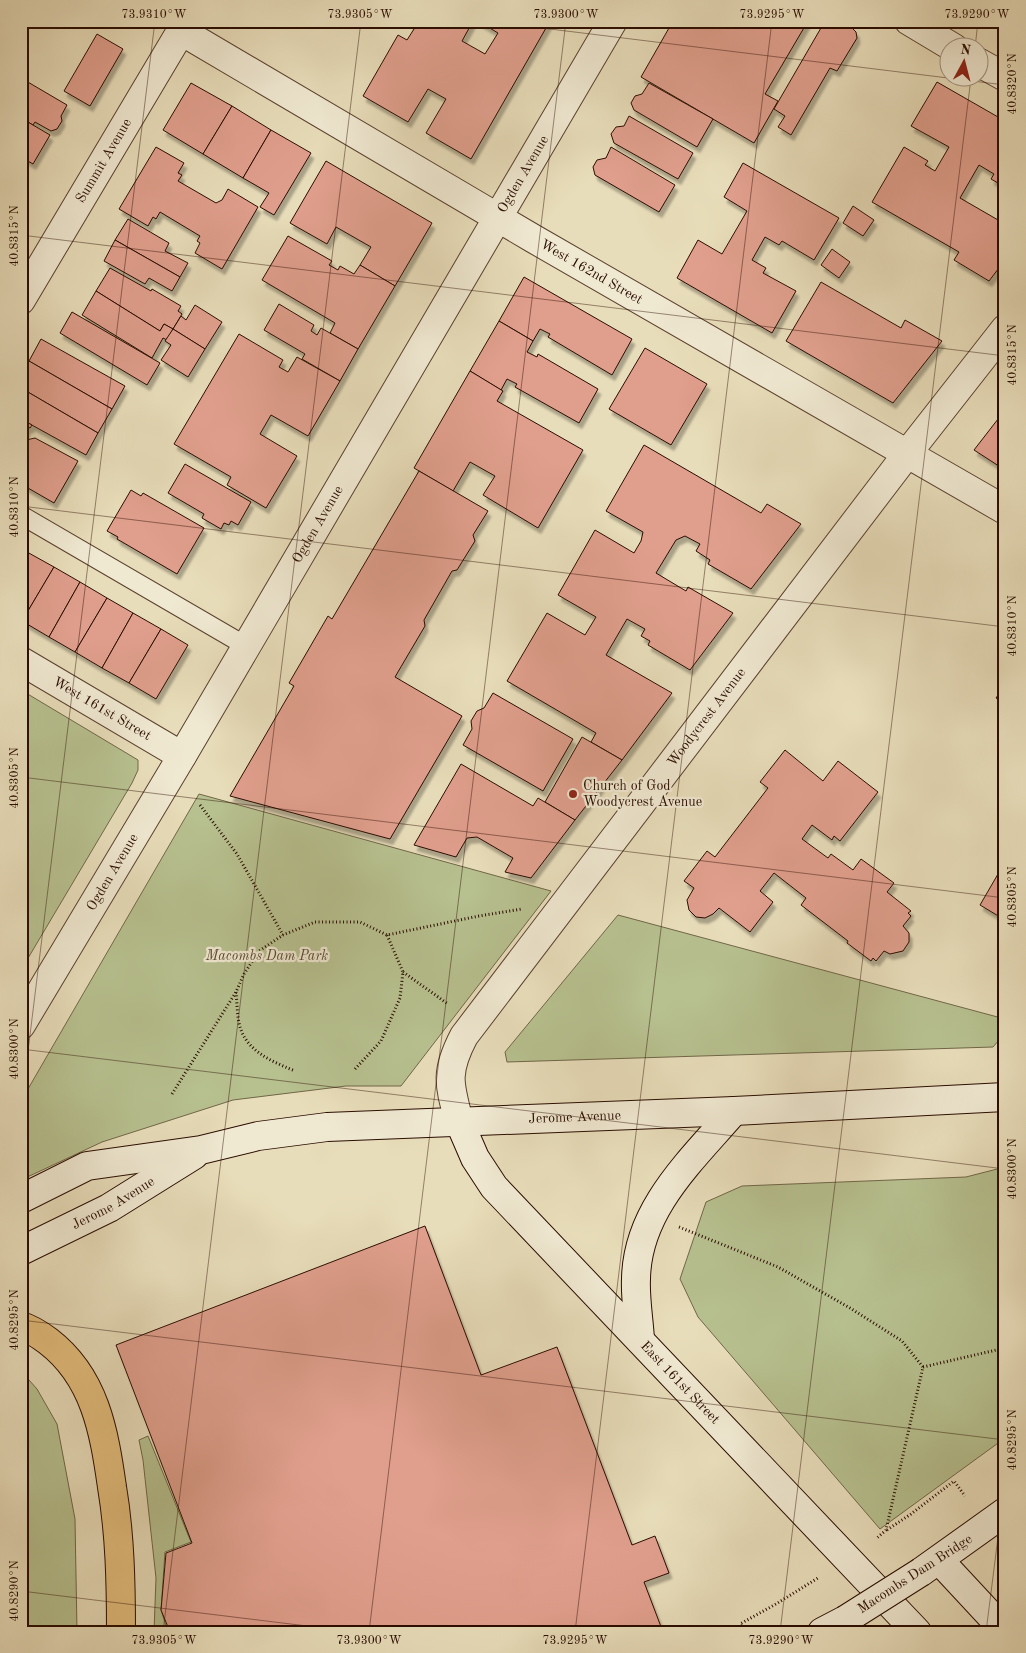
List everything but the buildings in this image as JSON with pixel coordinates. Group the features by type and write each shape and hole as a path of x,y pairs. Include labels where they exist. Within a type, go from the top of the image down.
{"main road":[{"path":"21,1326 43,1337 74,1366 85,1384 102,1426 118,1532 121,1632"}],"street":[{"name":"Ogden Avenue","path":"21,1025 182,756 613,21"},
{"path":"909,21 938,38"},
{"name":"West 162nd Street","path":"184,26 498,218 1005,510"},
{"name":"Summit Avenue","path":"21,300 184,26"},
{"path":"988,68 1005,77"},
{"name":"Woodycrest Avenue","path":"458,1121 450,1088 450,1076 456,1050 464,1036 907,454 1005,329"},
{"name":"West 161st Street","path":"21,661 182,756"},
{"name":"Jerome Avenue","path":"949,1101 1005,1079"},
{"name":"Jerome Avenue","path":"21,1199 87,1166 201,1150 258,1136 308,1129 458,1121 734,1111 1005,1097"},
{"path":"640,1340 636,1280 638,1258 651,1214 677,1177 734,1111"},
{"name":"East 161st Street","path":"458,1121 475,1158 494,1187 918,1632"},
{"name":"Jerome Avenue","path":"21,1251 110,1208 201,1150"},
{"name":"Macombs Dam Bridge","path":"831,1628 930,1566 1005,1512"},
{"path":"930,1566 1005,1631"}],"lane":[{"path":"21,515 246,646"}],"path":[{"path":"200,806 237,854 283,935"},
{"path":"172,1094 236,992 244,974 259,951 283,935 315,922 360,922 387,935 522,909"},
{"path":"355,1069 381,1041 400,998 403,972 387,935"},
{"path":"403,972 448,1004"},
{"path":"236,992 239,1024 246,1042 266,1059 295,1071"},
{"path":"679,1227 778,1267 850,1308 902,1342 923,1367"},
{"path":"923,1367 1005,1348"},
{"path":"886,1530 923,1367"},
{"path":"877,1538 954,1481 965,1496"},
{"path":"744,1632 740,1624 818,1578"}],"green space":[{"path":"21,690 138,760 138,770 21,970"},
{"name":"Macombs Dam Park","path":"199,794 551,891 401,1086 346,1086 233,1100 102,1142 21,1180 21,1101"},
{"path":"618,915 1005,1019 1005,1033 993,1047 507,1062 505,1052"},
{"path":"1005,1167 1005,1438 880,1529 698,1317 680,1279 706,1202 742,1186 966,1177"},
{"path":"21,1371 37,1389 57,1424 75,1519 77,1632 21,1632"},
{"path":"148,1436 191,1542 165,1552 161,1610 168,1632 154,1632 156,1578 143,1460 139,1440"}],"place":[{"name":"Church of God Woodycrest Avenue","path":"573,794"}]}
